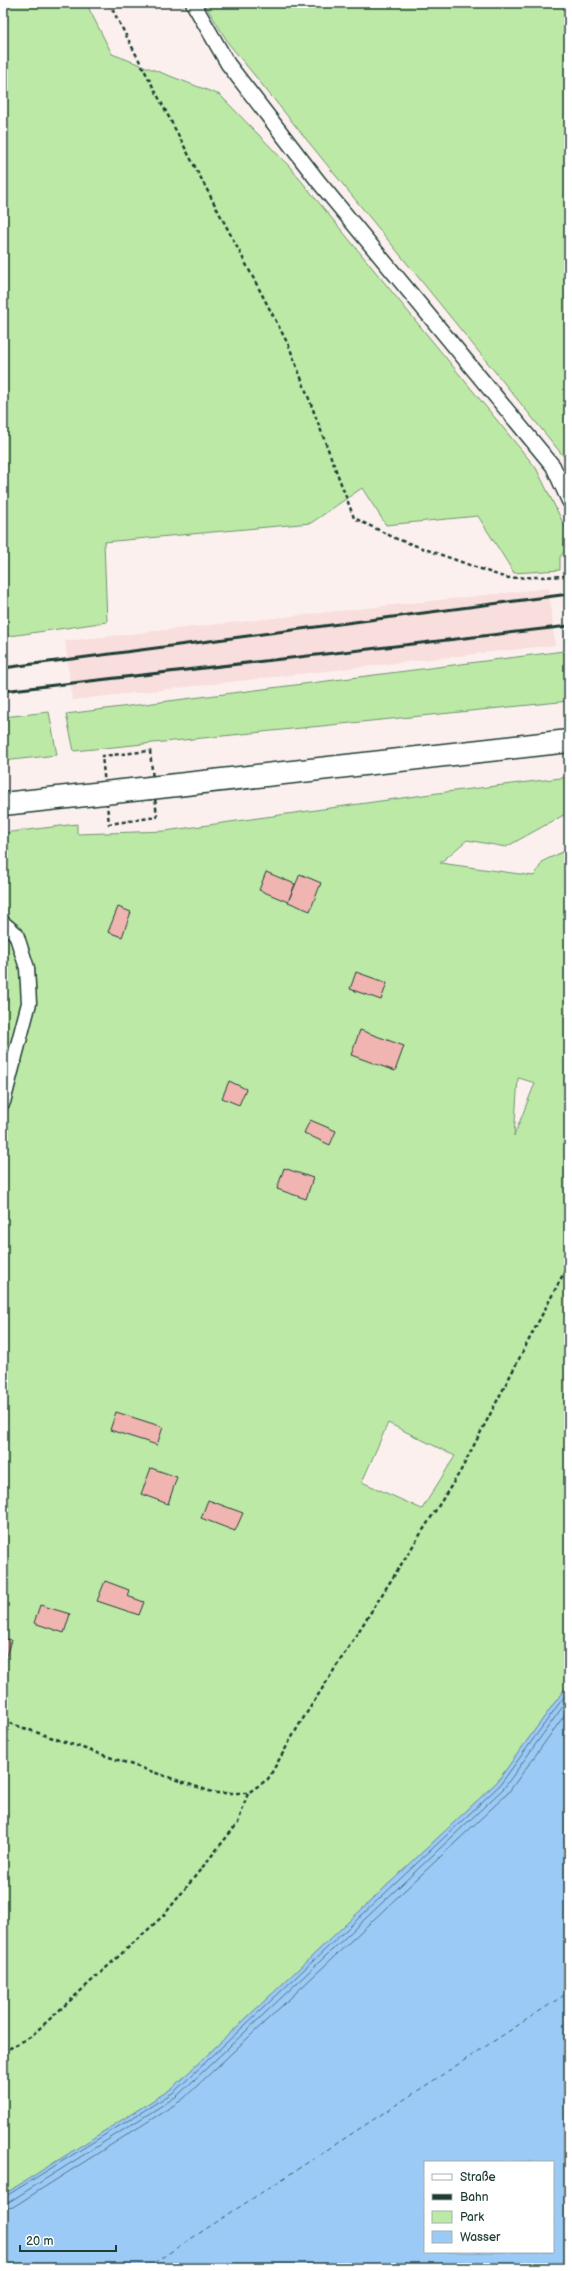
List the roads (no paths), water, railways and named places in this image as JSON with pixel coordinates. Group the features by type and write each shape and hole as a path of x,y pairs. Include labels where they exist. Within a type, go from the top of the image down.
{"main road":[{"path":"3,804 569,741"}],"lane":[{"path":"193,3 228,64 318,181 553,466 569,501"},
{"path":"3,923 16,934 27,968 29,1004 3,1102"}],"water":[{"path":"569,1683 569,2268 3,2268 3,2195 171,2089 497,1782"}],"railway":[{"path":"3,668 569,594"},
{"path":"3,691 569,626"}]}
